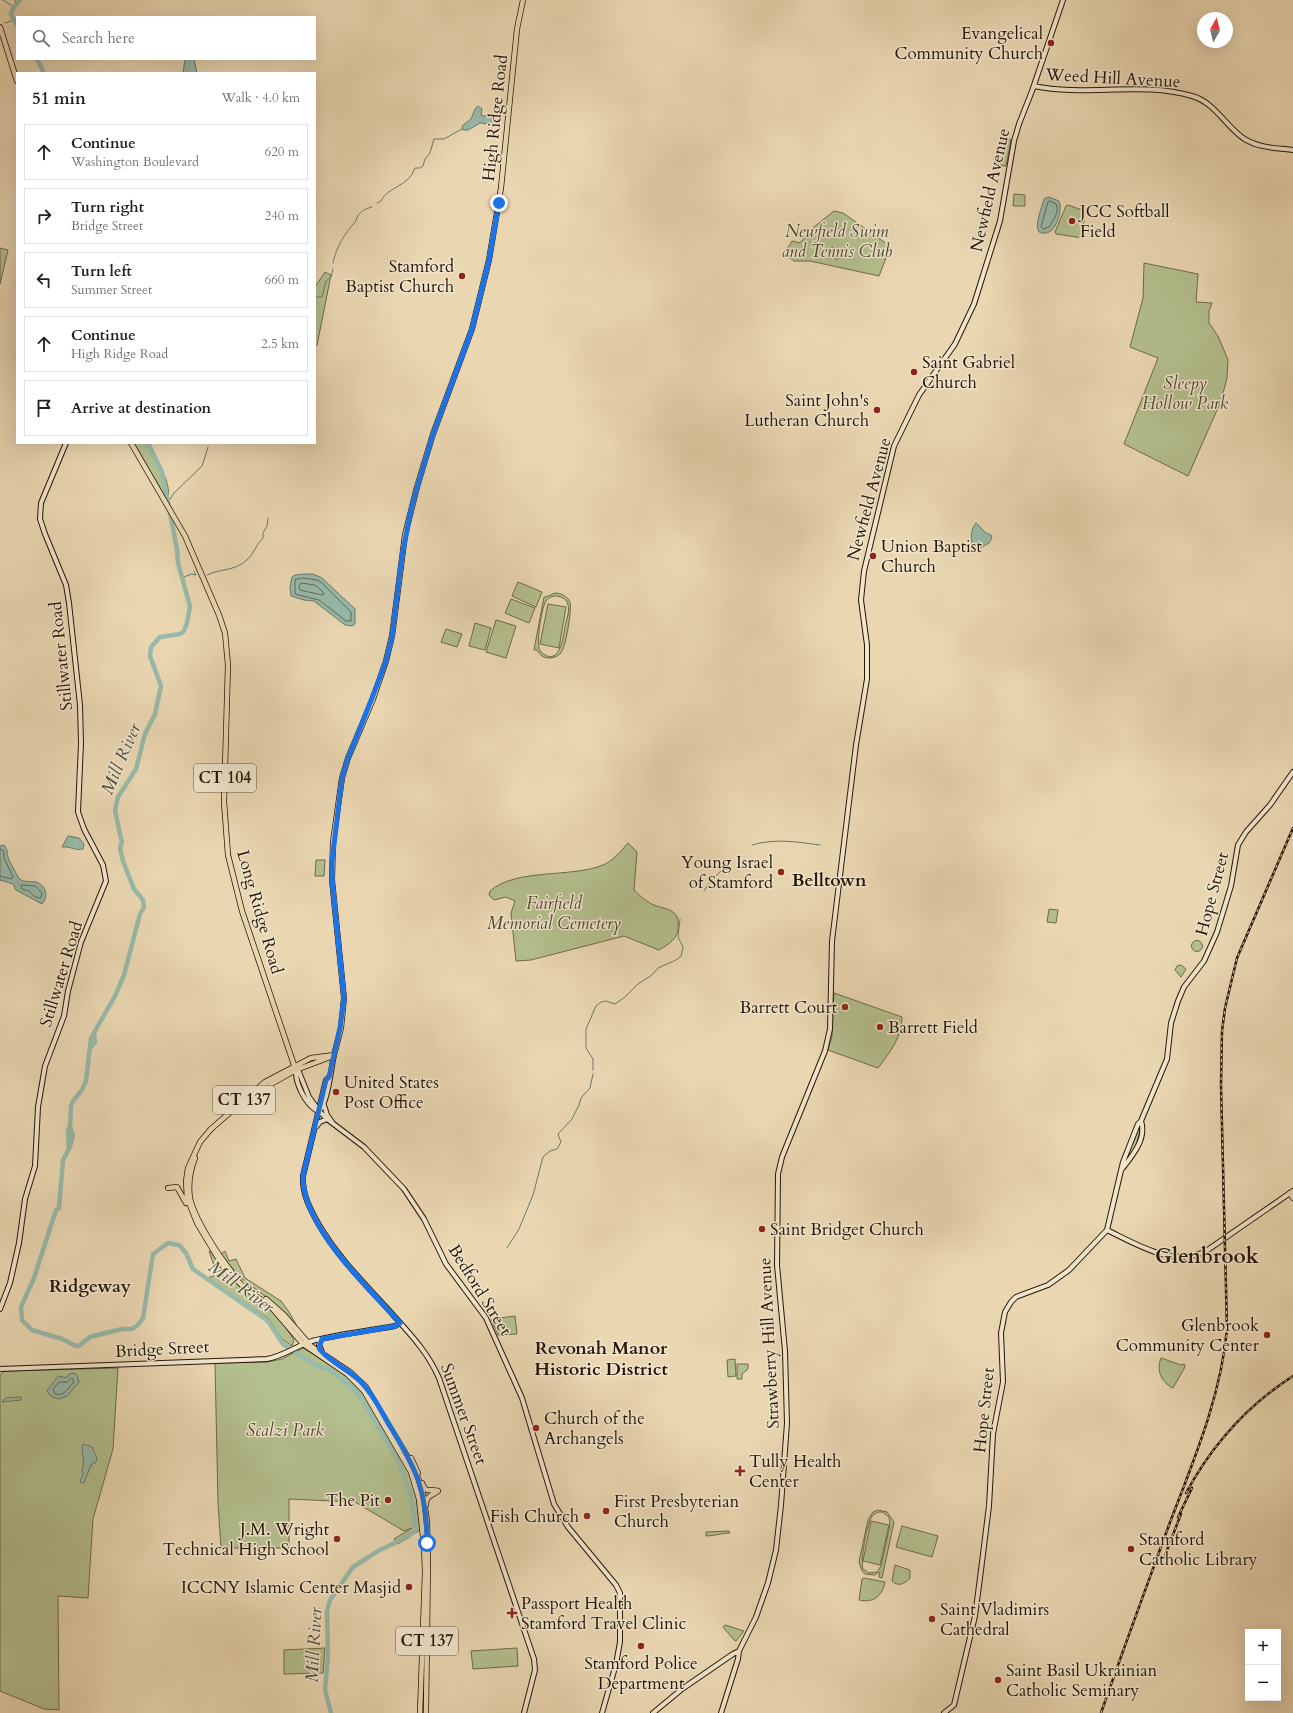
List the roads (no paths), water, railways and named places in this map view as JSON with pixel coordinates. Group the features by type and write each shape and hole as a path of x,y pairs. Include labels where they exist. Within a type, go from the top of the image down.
{"main road":[{"name":"High Ridge Road","path":"318,1111 322,1108 325,1100 343,1017 344,998 332,880 332,861 342,778 348,758 386,661 392,636 402,556 415,493 433,434 472,329 487,269 500,195 517,30 523,0"},
{"name":"Newfield Avenue","path":"830,1035 832,941 856,745 867,679 867,645 861,600 864,571 894,446 919,395 955,344 974,304 1000,221 1016,136 1062,0"},
{"path":"0,27 16,78"},
{"name":"Weed Hill Avenue","path":"1034,86 1058,89 1165,90 1193,96 1211,106 1237,133 1251,142 1263,146 1293,150"},
{"name":"Stillwater Road","path":"0,1309 10,1283 19,1243 25,1199 35,1166 38,1107 45,1066 64,1016 68,991 81,942 106,881 103,865 84,829 78,812 81,743 80,705 69,603 66,585 44,534 40,519 41,503 66,444"},
{"name":"Long Ridge Road","path":"132,444 192,551 225,633 228,665 224,802 228,855 242,910 295,1068 299,1072 309,1097 318,1111"},
{"name":"Hope Street","path":"944,1713 954,1705 966,1658 978,1594 987,1526 993,1434 1003,1382 1001,1333 1005,1312 1016,1297 1048,1285 1069,1270 1107,1230 1127,1150 1167,1059 1171,1023 1178,1001 1184,987 1204,960 1217,932 1231,886 1235,857 1240,841 1270,805 1293,772"},
{"name":"Strawberry Hill Avenue","path":"722,1713 739,1651 761,1605 776,1550 780,1514 787,1423 785,1351 777,1264 778,1174 782,1157 825,1051 830,1035"},
{"name":"CT 137","path":"334,1055 311,1058 295,1068 255,1095 206,1137 196,1154 188,1181 187,1198 197,1223 224,1268 239,1284 272,1308 305,1343 347,1374 364,1391 411,1472 419,1499 426,1546 420,1713"},
{"name":"High Ridge Road","path":"318,1111 326,1080 329,1077"},
{"path":"325,1100 325,1109 334,1124"},
{"name":"Bedford Street","path":"318,1111 326,1119 364,1147 404,1189 424,1219 448,1268 486,1318 522,1398 554,1504 568,1527 616,1585 620,1593 620,1642 616,1664 602,1713"},
{"name":"Summer Street","path":"318,1111 303,1176 303,1188 309,1206 323,1232 339,1255 422,1347 439,1378 533,1655 535,1670 524,1713"},
{"path":"314,1131 318,1123 326,1119"},
{"name":"Hope Street","path":"1122,1170 1138,1146 1142,1131 1141,1121"},
{"name":"CT 137","path":"188,1181 190,1199 201,1224 230,1271 248,1287 273,1304 305,1343 350,1372 366,1387 406,1454 418,1478 426,1521 426,1713"},
{"path":"168,1188 175,1184 190,1207"},
{"path":"1107,1230 1166,1256 1196,1255 1209,1249 1292,1192 1293,1198"},
{"name":"Bridge Street","path":"1,1370 266,1359 284,1354 305,1343 395,1326 400,1323"},
{"path":"322,1339 319,1348 326,1356"},
{"path":"406,1454 415,1464 424,1489 427,1491 438,1491 426,1498 426,1521"},
{"path":"653,1713 682,1689 739,1651"}],"water":[{"path":"185,60 194,60 197,72 183,72"},
{"path":"478,106 482,109 481,115 493,116 496,122 494,125 480,123 468,130 463,130 462,126 471,119 475,109"},
{"path":"1049,197 1059,201 1060,213 1057,223 1052,230 1048,233 1043,233 1039,232 1037,225 1044,199"},
{"path":"832,247 841,255 837,260 832,256 829,259 825,256"},
{"path":"976,523 986,533 991,535 992,538 989,543 977,550 974,550 971,536 972,530"},
{"path":"313,574 322,578 355,609 355,624 352,626 345,625 314,601 291,596 290,587 292,577 295,575"},
{"path":"68,836 79,838 84,844 83,849 62,847"},
{"path":"4,845 10,862 18,877 24,881 36,882 44,888 46,895 42,904 16,890 13,884 0,880 0,846"},
{"path":"74,1373 77,1375 79,1382 67,1396 59,1399 52,1397 47,1391 58,1376 67,1378 69,1374"},
{"path":"21,1397 21,1400 2,1402 6,1398"},
{"path":"83,1444 92,1447 97,1458 96,1462 91,1465 84,1483 80,1482 83,1473"}],"waterway":[{"path":"3,0 14,7"},
{"path":"16,23 11,14 14,7 20,0"},
{"path":"5,23 14,20"},
{"path":"38,60 44,72"},
{"path":"377,203 381,201 388,192 404,183 415,168 420,168 423,166 425,159 430,153 434,139 444,139 462,129"},
{"path":"333,263 339,246 359,214 372,207"},
{"path":"316,297 322,297 326,281 331,277 333,269"},
{"name":"Mill River","path":"148,444 162,472 177,549 178,563 190,606 184,631 180,634 160,637 151,647 150,656 161,686 155,714 145,734 136,769 118,797 115,810 122,842 120,848 123,861 134,889 143,900 144,907 140,914 124,975 115,996 91,1038 86,1081 82,1090 71,1106 70,1126 68,1131 69,1149 63,1160 59,1208 56,1210 34,1278 21,1307 22,1320 32,1330 62,1339 76,1346 79,1346 90,1337 122,1329 132,1329 138,1325 143,1318 153,1254 168,1243 179,1245 186,1253 193,1269 268,1321 283,1344 317,1366 328,1369 354,1389 365,1404 400,1464 410,1493 416,1530 407,1537 378,1551 353,1567 330,1600 327,1611 328,1655 325,1690 331,1713"},
{"path":"169,501 174,493 202,466 208,447"},
{"path":"207,575 232,568 247,560 263,538 263,533 267,526 268,518"},
{"path":"182,578 191,574 196,575 194,571"},
{"path":"752,845 778,841 820,845"},
{"path":"704,891 709,883 727,865"},
{"path":"593,1070 593,1059 586,1048 586,1029 596,1006 601,1002 606,1001 615,1004 625,997 638,984 652,975 658,968 676,960 681,956 683,947 678,937 680,919"},
{"name":"Mill River","path":"90,1049 95,1042 94,1034"},
{"path":"507,1248 519,1229 533,1195 543,1157 550,1151 557,1149 561,1142 558,1134 572,1119 581,1098 590,1088 593,1074"},
{"name":"Mill River","path":"70,1126 73,1136 70,1147"}],"railway":[{"path":"1101,1713 1205,1429 1219,1379 1227,1329 1221,1085 1222,1031 1225,1008 1237,958 1293,828"},
{"path":"1186,1493 1207,1459 1232,1427 1261,1400 1293,1376"},
{"path":"1178,1517 1192,1488"},
{"path":"1164,1558 1181,1514"}],"place":[{"name":"Evangelical Community Church","path":"1051,43"},
{"name":"JCC Softball Field","path":"1072,221"},
{"name":"Stamford Baptist Church","path":"462,276"},
{"name":"Saint Gabriel Church","path":"914,372"},
{"name":"Saint John's Lutheran Church","path":"877,410"},
{"name":"Union Baptist Church","path":"873,556"},
{"name":"Young Israel of Stamford","path":"781,872"},
{"name":"Barrett Court","path":"845,1007"},
{"name":"Barrett Field","path":"880,1027"},
{"name":"United States Post Office","path":"336,1092"},
{"name":"Saint Bridget Church","path":"762,1229"},
{"name":"Glenbrook Community Center","path":"1267,1335"},
{"name":"Church of the Archangels","path":"536,1428"},
{"name":"Tully Health Center","path":"740,1471"},
{"name":"The Pit","path":"388,1500"},
{"name":"First Presbyterian Church","path":"606,1511"},
{"name":"Fish Church","path":"587,1516"},
{"name":"J.M. Wright Technical High School","path":"337,1539"},
{"name":"Stamford Catholic Library","path":"1131,1549"},
{"name":"ICCNY Islamic Center Masjid","path":"409,1587"},
{"name":"Passport Health Stamford Travel Clinic","path":"512,1613"},
{"name":"Saint Vladimirs Cathedral","path":"932,1619"},
{"name":"Stamford Police Department","path":"641,1646"},
{"name":"Saint Basil Ukrainian Catholic Seminary","path":"998,1680"}],"district":[{"name":"Belltown","path":"829,880"},
{"name":"Glenbrook","path":"1207,1256"},
{"name":"Ridgeway","path":"90,1286"},
{"name":"Revonah Manor Historic District","path":"601,1358"}],"park label":[{"name":"Newfield Swim and Tennis Club","path":"837,241"},
{"name":"Sleepy Hollow Park","path":"1185,393"},
{"name":"Fairfield Memorial Cemetery","path":"554,913"},
{"name":"Scalzi Park","path":"285,1430"}]}
